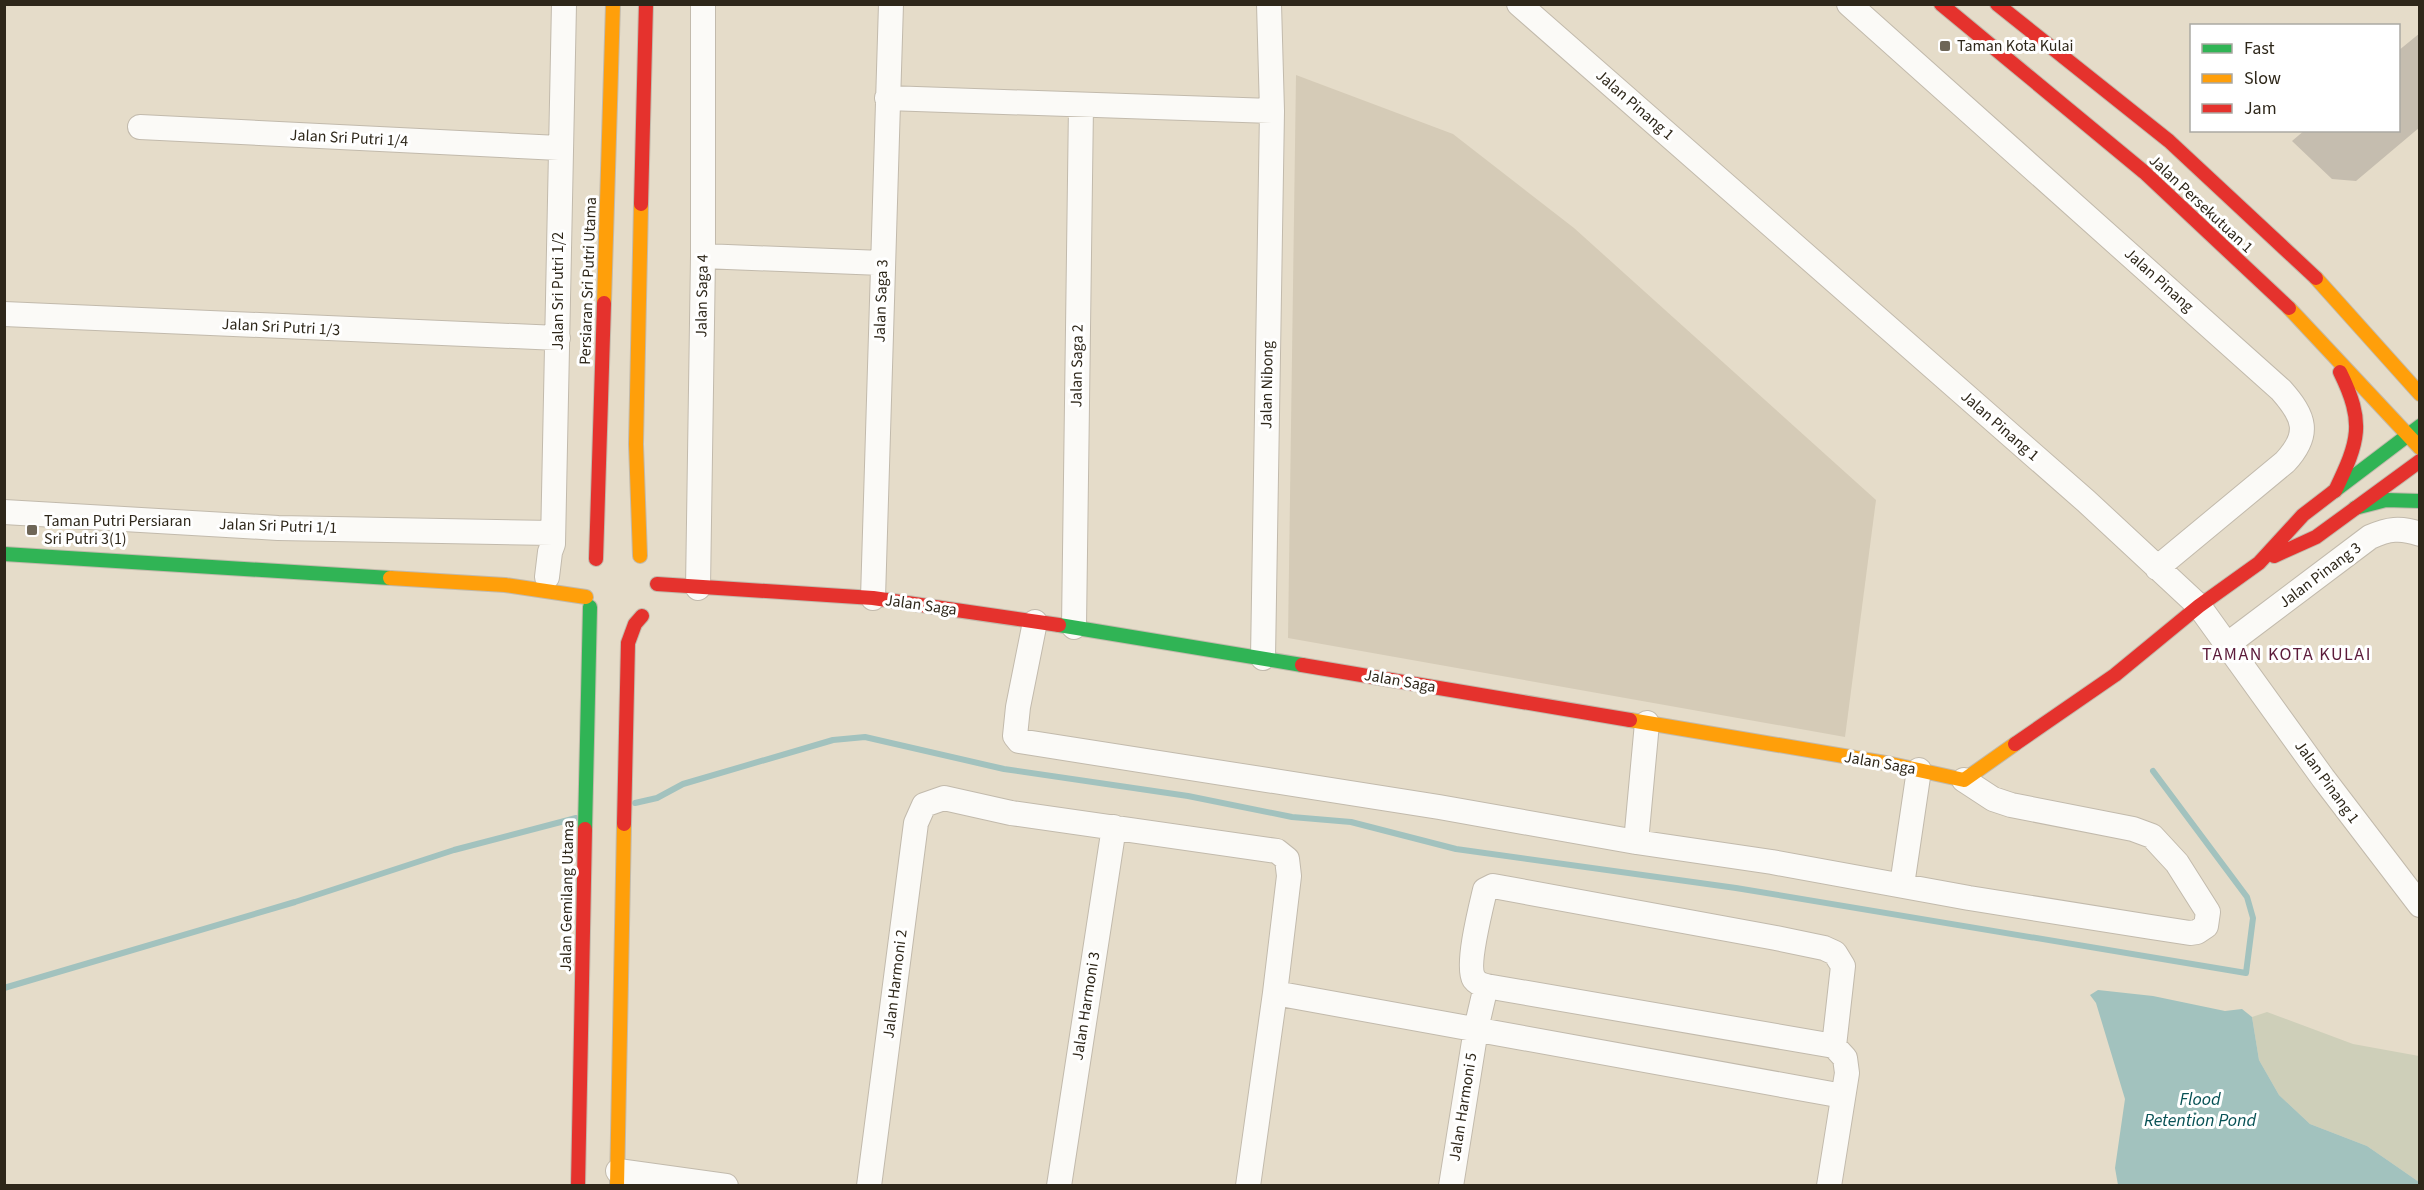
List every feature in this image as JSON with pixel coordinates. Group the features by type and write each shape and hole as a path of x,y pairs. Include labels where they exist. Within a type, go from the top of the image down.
{"main road":[{"name":"Persiaran Sri Putri Utama","path":"588,602 613,4"},
{"path":"640,556 636,444 646,4"},
{"name":"Jalan Persekutuan 1","path":"1941,4 2144,172 2235,256 2330,351 2414,430 2420,448"},
{"name":"Jalan Persekutuan 1","path":"1997,4 2169,141 2254,219 2344,309 2420,394"},
{"path":"2344,309 2392,343"},
{"path":"2330,351 2354,399 2359,429 2349,463 2335,491"},
{"path":"1964,780 2115,675 2199,606 2259,562 2303,515 2414,430"},
{"path":"2259,562 2316,537 2420,460"},
{"path":"2355,508 2385,500 2420,501"},
{"path":"617,1178 628,643 635,624 651,601 652,568 640,556 626,551"},
{"path":"590,569 610,552"},
{"path":"4,555 505,585 588,602 603,618"},
{"path":"505,585 552,576"},
{"name":"Jalan Saga","path":"651,601 698,588 873,598 1074,627 1263,658 1919,770 1964,780"},
{"path":"620,624 632,622 651,601"},
{"name":"Jalan Gemilang Utama","path":"578,1185 588,602"}],"street":[{"name":"Jalan Sri Putri 1/2","path":"552,576 558,338 559,148 564,4"},
{"name":"Jalan Saga 4","path":"698,588 703,256 703,4"},
{"name":"Jalan Saga 3","path":"873,598 891,4"},
{"name":"Jalan Nibong","path":"1263,658 1272,111 1269,4"},
{"name":"Jalan Pinang 1","path":"1519,4 2077,493 2199,606 2420,905"},
{"name":"Jalan Pinang","path":"1848,4 2296,406 2302,420 2302,437 2297,449 2285,462 2157,568"},
{"path":"887,98 1272,111"},
{"name":"Jalan Saga 2","path":"1074,627 1081,105"},
{"name":"Jalan Sri Putri 1/4","path":"140,127 559,148"},
{"path":"703,256 882,262"},
{"name":"Jalan Sri Putri 1/3","path":"4,314 558,338"},
{"name":"Jalan Sri Putri 1/1","path":"4,512 278,528 553,533"},
{"name":"Jalan Pinang 3","path":"2228,644 2370,537 2385,530 2403,528 2420,534"},
{"path":"1035,622 1018,707 1015,736 1019,741 1439,807 1902,885 1919,770"},
{"path":"1636,842 1647,723"},
{"name":"Jalan Saga","path":"1902,885 2190,933 2202,930 2208,922 2208,912 2196,891 2163,846 2152,836 2133,829 2011,805 1993,799 1964,780"},
{"name":"Jalan Harmoni 2","path":"869,1185 916,823 924,805 944,798 1011,813 1114,827"},
{"path":"1114,827 1277,851 1287,859 1289,876 1248,1185"},
{"name":"Jalan Harmoni 3","path":"1059,1185 1114,827"},
{"path":"1829,1185 1847,1073 1845,1058 1834,1046 1479,984 1473,978 1472,972 1485,890 1493,886 1505,886 1798,943 1835,953 1843,966 1834,1046"},
{"name":"Jalan Harmoni 5","path":"1450,1185 1476,1029 1486,986"},
{"path":"1275,993 1843,1096"},
{"path":"617,1178 726,1185"}],"shaded area":[{"path":"1296,75 1453,134 1574,228 1876,500 1845,737 1288,638"}],"green space":[{"path":"2267,1012 2353,1044 2419,1056 2419,1182 2367,1146 2310,1124 2279,1095 2259,1060 2252,1017"}],"water":[{"name":"Flood Retention Pond","path":"2098,990 2153,996 2225,1011 2242,1009 2252,1017 2259,1060 2279,1095 2310,1124 2367,1146 2419,1182 2419,1185 2118,1185 2115,1168 2125,1099 2096,1003 2090,995"}],"building":[{"path":"2420,33 2420,127 2356,181 2332,179 2292,141 2303,132 2400,132 2400,49"}],"waterway":[{"path":"635,803 657,798 683,784 833,740 865,737 1004,769 1188,796 1292,817 1351,822 1456,849 1736,888 2246,973 2253,918 2247,897 2153,771"},
{"path":"4,988 295,902 454,850 576,818"}],"traffic: fast":[{"path":"2333,492 2420,426"},
{"path":"2355,508 2386,500 2420,501"},
{"path":"4,554 390,578"},
{"path":"585,829 590,607"},
{"path":"1059,625 1302,665"}],"traffic: slow":[{"path":"604,303 613,4"},
{"path":"640,556 636,444 641,204"},
{"path":"2316,278 2420,394"},
{"path":"2289,308 2420,448"},
{"path":"390,578 505,585 586,597"},
{"path":"1630,720 1891,764 1964,780 2015,744"},
{"path":"617,1186 624,824"}],"traffic: jam":[{"path":"641,204 646,4"},
{"path":"1941,4 2144,172 2289,308"},
{"path":"1997,4 2169,141 2316,278"},
{"path":"596,559 604,303"},
{"path":"2335,491 2354,445 2356,432 2353,405 2340,372"},
{"path":"2274,556 2316,537 2420,461"},
{"path":"2015,744 2115,675 2199,606 2259,563 2303,515 2333,492"},
{"path":"657,584 873,598 1059,625"},
{"path":"624,824 628,643 635,624 642,616"},
{"path":"1302,665 1630,720"},
{"path":"578,1186 585,829"}],"place":[{"name":"Taman Kota Kulai","path":"1945,46"},
{"name":"Taman Putri Persiaran Sri Putri 3(1)","path":"32,530"}],"district":[{"name":"TAMAN KOTA KULAI","path":"2287,654"}]}
